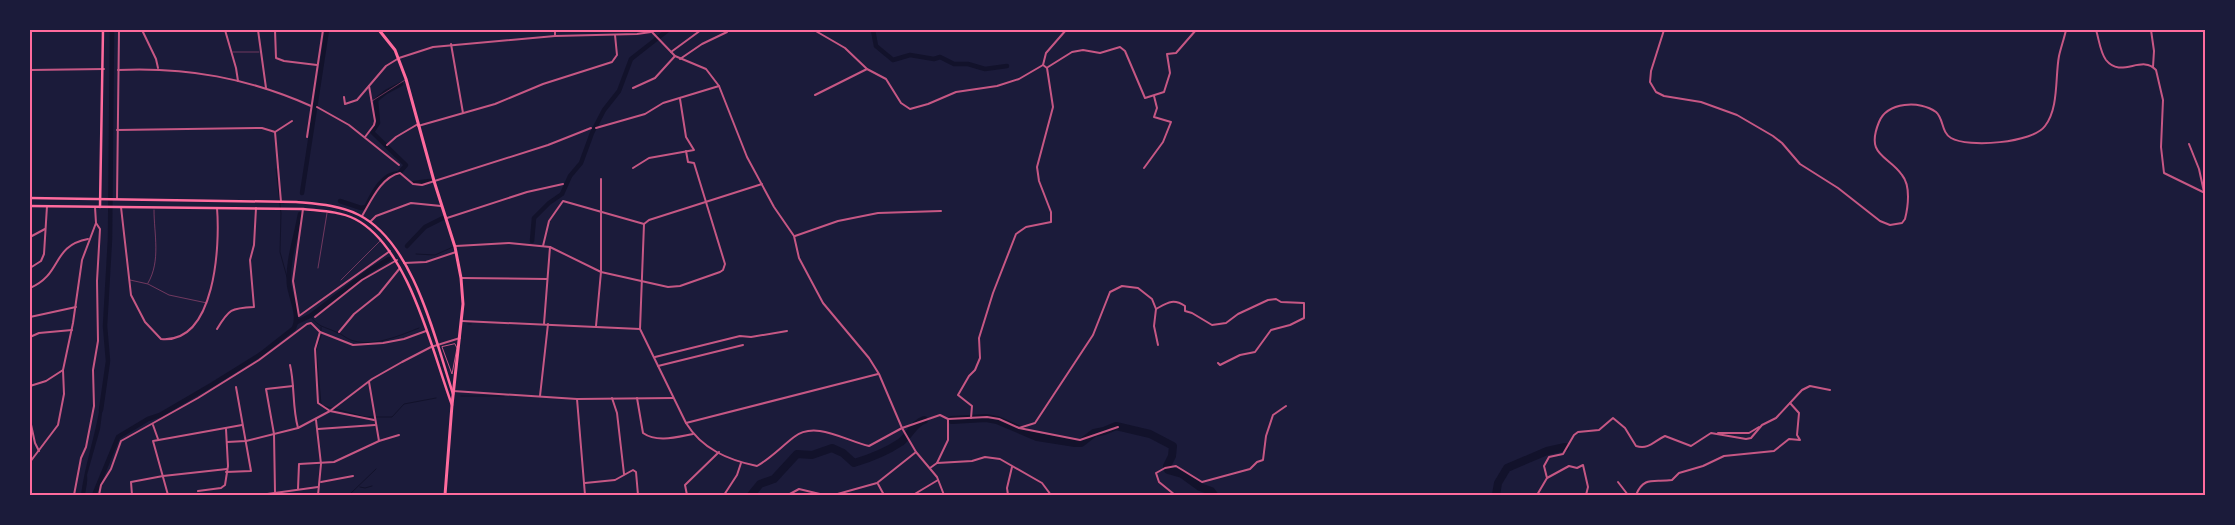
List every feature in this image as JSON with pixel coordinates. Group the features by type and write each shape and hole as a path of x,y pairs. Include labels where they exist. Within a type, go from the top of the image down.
{"main road":[{"path":"101,207 103,30"},
{"path":"379,30 399,58 406,79 434,181 456,247 461,278 462,321 453,393 445,495"},
{"path":"30,198 281,202 334,206 362,216 390,241 404,263 424,308 453,393"},
{"path":"30,206 303,209 327,211 355,219 381,240 396,260 426,331 452,405"}],"street":[{"path":"115,198 119,30"},
{"path":"142,30 156,59 158,68"},
{"path":"224,30 236,68 238,81"},
{"path":"258,30 266,88"},
{"path":"275,30 276,58 284,61 317,65"},
{"path":"307,137 323,30"},
{"path":"555,30 555,36"},
{"path":"671,52 701,30"},
{"path":"814,30 845,48 867,69 886,79 901,103 910,109 928,104 956,92 997,86 1012,81 1043,65 1046,53 1066,30"},
{"path":"1047,68 1072,52 1082,50 1100,53 1120,47 1125,50 1145,98 1154,96 1164,92 1170,72 1167,54 1176,53 1196,30"},
{"path":"1664,30 1650,71 1650,82 1656,92 1664,96 1701,102 1737,115 1773,136 1782,143 1800,164 1838,188 1873,216 1890,225 1902,223 1905,219 1908,194 1904,176 1879,154 1876,144 1877,127 1884,113 1897,106 1915,106 1928,109 1936,112 1942,120 1944,130 1949,137 1957,140 1995,141 2029,137 2039,133 2049,119 2059,56 2066,30"},
{"path":"2096,30 2103,54 2111,64 2123,68 2138,63 2153,66"},
{"path":"2151,30 2154,51 2153,66 2156,70 2163,100 2161,148 2164,172 2205,192"},
{"path":"344,97 344,104 350,104 357,100 386,66 399,58 433,47 555,36 615,35 650,31 675,56 706,69 719,86 747,157 794,236 798,258 824,303 869,358 879,374 902,428 916,452 938,480 944,495"},
{"path":"680,59 702,44 727,32"},
{"path":"387,145 396,137 418,125 495,104 542,84 612,62 617,55 615,35"},
{"path":"452,44 463,112"},
{"path":"632,88 655,78 675,56"},
{"path":"970,418 972,406 958,395 969,376 975,370 980,358 979,338 1016,234 1026,227 1051,222 1050,212 1039,181 1037,167 1053,107 1047,68 1043,65"},
{"path":"118,70 158,68 201,73 266,88 311,106"},
{"path":"30,70 104,69"},
{"path":"815,95 867,69"},
{"path":"365,137 374,125 369,86"},
{"path":"596,128 645,114 663,103 719,86"},
{"path":"1144,168 1163,142 1171,122 1154,117 1157,108 1154,96"},
{"path":"633,168 649,158 694,150 686,137 680,99"},
{"path":"317,107 365,137 399,165"},
{"path":"275,132 292,121"},
{"path":"117,130 262,128 275,132"},
{"path":"362,216 373,197 391,175 400,173 417,185 548,145 591,128"},
{"path":"275,132 281,202"},
{"path":"2189,144 2199,169 2205,192"},
{"path":"456,247 508,243 550,247 601,272 674,287 723,270 725,264 694,163 688,162 686,151"},
{"path":"596,326 601,272 602,179"},
{"path":"447,218 527,192 563,184"},
{"path":"644,224 649,220 762,184"},
{"path":"543,246 549,221 564,201 644,224"},
{"path":"370,222 376,216 411,203 443,207"},
{"path":"30,268 41,261 44,254 47,206"},
{"path":"30,462 58,425 64,394 63,370 76,307 82,260 88,239 96,223 96,207"},
{"path":"121,207 131,295 145,322 161,339 169,340 188,329 201,315 207,303 211,291 219,231 217,208"},
{"path":"217,329 226,314 233,308 254,307 250,260 254,245 256,208"},
{"path":"303,209 293,281 300,316 390,251"},
{"path":"794,236 838,220 878,213 941,211"},
{"path":"74,495 94,406 93,370 98,341 97,281 100,229 96,223"},
{"path":"644,224 640,328 693,434 704,445 741,462 757,466 773,457 795,436 806,430 821,431 869,446 902,428 940,415 948,419 987,417 999,419 1019,428 1080,440 1118,427"},
{"path":"30,237 45,229"},
{"path":"30,288 47,278 54,269 62,251 76,241 88,239"},
{"path":"544,324 550,247"},
{"path":"404,263 426,262 456,252"},
{"path":"315,317 362,280 396,260"},
{"path":"339,332 354,314 379,294 400,268"},
{"path":"461,278 547,279"},
{"path":"1019,428 1034,423 1040,416 1093,335 1110,292 1122,286 1138,288 1152,299 1156,309 1154,326 1158,345"},
{"path":"1156,309 1169,301 1175,301 1185,306 1185,311 1212,325 1229,322 1235,315 1268,300 1276,299 1281,302 1304,303 1304,318 1290,325 1271,330 1255,352 1240,355 1220,365 1218,363"},
{"path":"30,317 76,307"},
{"path":"462,321 640,328"},
{"path":"99,495 101,484 111,469 121,441 153,425 258,360 307,324 312,323 320,332 353,345 397,340 426,331"},
{"path":"540,397 548,324"},
{"path":"30,336 72,330"},
{"path":"654,357 740,336 751,337 787,331"},
{"path":"320,332 315,349 318,403 330,411 374,419"},
{"path":"227,442 246,441 298,428 316,420 369,382 431,347 460,338"},
{"path":"455,344 457,348 454,373 450,371 442,347 455,344"},
{"path":"658,366 743,345"},
{"path":"290,365 293,386 293,411 298,428"},
{"path":"30,386 43,382 63,370"},
{"path":"686,423 879,374"},
{"path":"369,382 379,442"},
{"path":"275,492 274,434 266,389 293,386"},
{"path":"1547,478 1544,466 1549,457 1563,454 1574,435 1578,432 1599,430 1613,418 1618,420 1636,446 1642,448 1649,447 1665,436 1691,446 1705,436 1716,433 1749,432 1776,418 1802,390 1810,386 1830,390"},
{"path":"132,495 130,482 163,476 227,470 251,471 236,387"},
{"path":"453,393 577,399 674,398"},
{"path":"612,398 617,414 624,474"},
{"path":"637,398 643,433 648,437 669,439 693,434"},
{"path":"577,399 585,495"},
{"path":"1636,495 1640,486 1648,481 1672,480 1679,473 1703,466 1724,456 1774,451 1789,439 1800,440 1797,435 1799,413 1790,403"},
{"path":"1175,495 1159,482 1156,473 1165,468 1176,466 1202,482 1250,470 1257,462 1263,460 1266,436 1273,415 1286,406"},
{"path":"930,468 937,463 948,440 948,419"},
{"path":"30,420 35,443 39,451"},
{"path":"316,420 321,464 318,495"},
{"path":"153,425 158,439"},
{"path":"168,495 153,441 242,425"},
{"path":"318,429 375,425"},
{"path":"1716,433 1746,439 1751,438 1762,425"},
{"path":"198,491 221,488 225,485 227,470 226,428"},
{"path":"298,490 299,464 321,464 343,459 399,435"},
{"path":"687,495 685,485 718,452"},
{"path":"834,495 877,483 916,452"},
{"path":"937,463 972,461 985,458 1000,459 1042,483 1051,495"},
{"path":"724,495 737,475 741,462"},
{"path":"1537,495 1547,478 1569,466 1577,468 1583,465 1588,487 1586,495"},
{"path":"1008,495 1007,488 1012,467"},
{"path":"585,483 615,480 633,470 636,472 638,495"},
{"path":"320,483 353,476"},
{"path":"913,495 938,480"},
{"path":"1618,482 1628,495"},
{"path":"877,483 884,495"},
{"path":"260,495 318,486"},
{"path":"788,495 799,489 824,495"}],"lane":[{"path":"231,52 261,52"},
{"path":"372,102 406,79"},
{"path":"148,284 154,273 156,252 154,207"},
{"path":"318,268 327,211"},
{"path":"341,280 381,240"},
{"path":"129,280 148,284 169,295 207,303"}],"shaded area":[{"path":"100,406 103,406 100,429 87,475 85,495 81,495 85,472"}],"waterway":[{"path":"101,410 108,361 105,326 110,239 112,30"},
{"path":"302,193 327,30"},
{"path":"532,241 534,218 549,203 562,194 570,176 581,163 592,133 604,110 619,91 631,59 668,30"},
{"path":"873,30 876,46 893,60 910,55 934,59 940,57 954,64 968,64 985,69 1007,66"},
{"path":"400,172 406,165 372,132 378,123 376,100 401,84"},
{"path":"276,169 281,213 280,252 290,288"},
{"path":"340,201 361,208 366,207 383,180 388,176 400,173"},
{"path":"414,183 430,181"},
{"path":"94,495 118,437 213,384 261,354 294,328 296,312 289,285 289,276 300,214"},
{"path":"407,246 425,227 443,218"},
{"path":"416,254 435,255 453,247"},
{"path":"297,322 310,316 369,271 389,259"},
{"path":"310,316 316,323 352,340 362,342 379,341 419,328"},
{"path":"321,327 321,336 316,349 321,404"},
{"path":"461,396 504,396"},
{"path":"324,406 365,417 392,417 404,404 436,398"},
{"path":"952,420 986,418 997,420 1037,437 1075,443 1081,443 1094,433 1116,426 1150,434 1173,446 1172,456 1167,466 1168,470 1182,474 1200,487 1211,491 1214,495"},
{"path":"751,495 760,484 774,479 797,454 812,455 832,448 843,453 854,463 895,446 917,424 924,420"},
{"path":"1496,495 1498,483 1507,468 1547,451 1565,447"},
{"path":"349,495 376,469"},
{"path":"360,487 372,486"}]}
